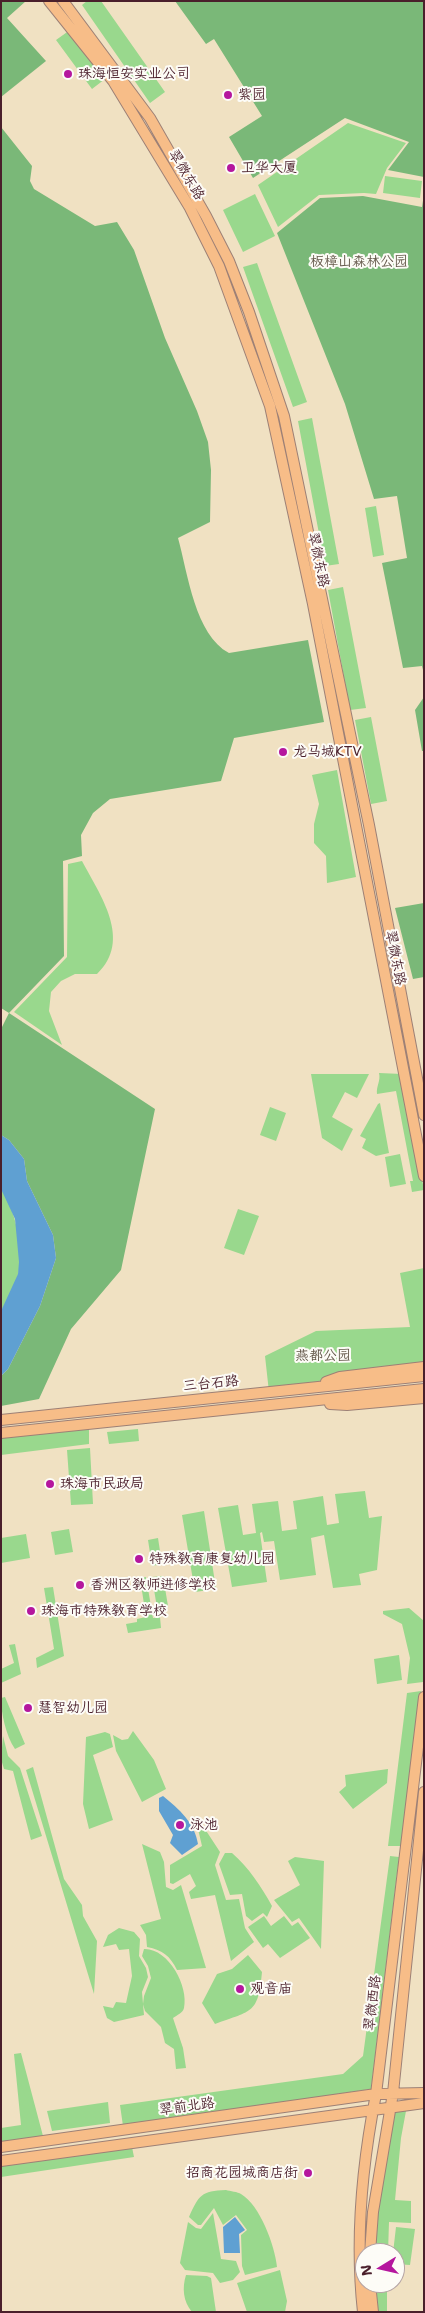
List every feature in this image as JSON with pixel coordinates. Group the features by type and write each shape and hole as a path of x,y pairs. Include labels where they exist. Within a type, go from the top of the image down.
{"main road":[{"name":"翠微东路","path":"49,1 113,81 190,208 219,266 270,406 313,604 424,1176"},
{"name":"翠微东路","path":"67,5 150,118 206,216 229,260 249,312 284,416 369,825 424,1115"},
{"path":"62,16 67,5"},
{"path":"308,1388 340,1377 424,1367"},
{"name":"三台石路","path":"1,1420 424,1376"},
{"name":"三台石路","path":"1,1433 424,1389"},
{"path":"296,1402 347,1405 424,1398"},
{"name":"翠微西路","path":"363,2312 359,2274 366,2160 376,2094 424,1697"},
{"name":"翠微西路","path":"371,2243 373,2212 393,2093 424,1792"},
{"name":"翠前北路","path":"1,2147 376,2094 424,2092"},
{"name":"翠前北路","path":"1,2160 424,2103"},
{"path":"366,2160 381,2162"},
{"path":"371,2293 373,2312"}],"green space":[{"path":"1,1 26,1 7,18 46,61 1,97"},
{"path":"87,1 101,1 165,92 150,103 82,5"},
{"path":"175,1 424,1 424,177 388,170 409,142 345,118 253,178 229,137 262,116 214,39 206,44"},
{"path":"70,30 105,79 92,89 56,40"},
{"path":"348,123 406,143 387,168 376,194 319,195 278,227 258,185"},
{"path":"1,127 32,166 30,181 34,189 95,226 117,222 134,250 165,338 197,411 208,442 211,470 210,522 178,538 194,602 208,632 217,644 229,653 308,640 324,722 234,738 221,781 110,799 93,813 81,835 82,856 63,861 64,956 9,1013 1,1008"},
{"path":"385,176 422,181 420,198 383,193"},
{"path":"255,194 275,236 243,252 223,210"},
{"name":"板樟山森林公园","path":"424,194 424,674 422,666 403,668 382,563 407,558 397,496 374,499 345,404 277,233 320,198 363,196 422,207"},
{"path":"257,263 307,402 293,407 243,267"},
{"path":"312,418 339,564 325,566 298,421"},
{"path":"376,506 384,555 373,557 365,508"},
{"path":"343,587 366,708 350,710 328,590"},
{"path":"424,697 424,751 422,751 415,710"},
{"path":"371,717 387,801 371,804 355,720"},
{"path":"337,770 356,877 327,883 326,856 314,843 314,824 319,804 312,775"},
{"path":"82,861 97,888 110,918 113,932 112,947 107,961 97,974 75,974 61,981 51,992 49,1011 62,1045 14,1012 67,957 68,864"},
{"path":"424,903 424,977 413,979 395,908"},
{"path":"9,1013 155,1109 121,1270 71,1329 39,1399 1,1406 1,1376 8,1369 40,1306 56,1258 53,1235 27,1181 24,1159 9,1140 1,1135 1,1029"},
{"path":"379,1073 402,1074 424,1190 412,1192 410,1181 413,1181 396,1091 377,1094"},
{"path":"311,1074 369,1074 357,1098 345,1092 332,1117 353,1129 342,1151 322,1138"},
{"path":"380,1103 389,1153 376,1156 362,1148 366,1139 360,1136"},
{"path":"270,1107 286,1113 276,1141 260,1135"},
{"path":"400,1154 406,1184 390,1187 385,1157"},
{"path":"1,1189 15,1219 20,1266 17,1280 1,1311"},
{"path":"238,1209 259,1216 244,1255 224,1248"},
{"name":"燕都公园","path":"424,1268 424,1367 308,1388 269,1392 265,1356 316,1331 410,1327 400,1273"},
{"path":"89,1428 89,1444 1,1455 1,1437"},
{"path":"138,1429 139,1441 109,1444 107,1432"},
{"path":"90,1448 93,1504 71,1505 67,1450"},
{"path":"365,1491 369,1518 382,1516 377,1570 359,1574 361,1585 333,1588 324,1535 311,1538 316,1575 280,1580 274,1541 264,1542 262,1532 260,1533 267,1582 232,1587 218,1508 238,1505 243,1535 256,1533 252,1504 278,1501 282,1531 297,1529 293,1501 323,1496 327,1525 339,1523 335,1494"},
{"path":"204,1511 216,1589 195,1592 182,1515"},
{"path":"69,1529 73,1552 55,1555 51,1532"},
{"path":"26,1534 30,1558 1,1563 1,1538"},
{"path":"158,1538 162,1564 152,1566 148,1540"},
{"path":"163,1576 168,1606 157,1608 152,1577"},
{"path":"146,1577 153,1618 160,1617 161,1628 128,1633 126,1624 137,1622 137,1619 146,1617 140,1578"},
{"path":"53,1587 64,1656 37,1668 36,1658 54,1649 44,1588"},
{"path":"409,1608 424,1621 423,1682 407,1684 410,1658 402,1624 383,1614 383,1611"},
{"path":"15,1644 21,1674 1,1683 1,1669 14,1663 9,1645"},
{"path":"399,1655 402,1680 377,1684 374,1659"},
{"path":"421,1691 401,1846 388,1846 407,1693"},
{"path":"5,1697 25,1744 15,1749 9,1738 3,1717 1,1698"},
{"path":"133,1731 154,1760 166,1789 142,1802 116,1751 113,1735 122,1740 128,1739"},
{"path":"105,1732 110,1734 113,1747 93,1755 113,1820 89,1829 83,1804 86,1737"},
{"path":"3,1736 8,1756 20,1768 42,1836 31,1840 13,1771 4,1769 1,1759"},
{"path":"33,1767 64,1879 82,1905 83,1916 97,1941 94,1994 26,1770"},
{"path":"388,1769 387,1783 353,1809 339,1792 346,1786 345,1775"},
{"path":"203,1826 220,1852 215,1865 226,1900 239,1899 245,1928 254,1942 231,1961 215,1895 191,1899 189,1892 196,1886 190,1874 173,1884 170,1883 170,1865 202,1846 198,1829"},
{"path":"142,1844 160,1852 164,1862 166,1887 173,1890 181,1885 206,1968 177,1970 165,1954 147,1947 146,1935 140,1925 161,1919"},
{"path":"225,1853 232,1853 259,1884 272,1906 267,1917 263,1913 252,1921 246,1916 242,1894 230,1895 219,1864"},
{"path":"390,1856 399,1857 371,2089 123,2126 120,2105 343,2074 363,2056"},
{"path":"295,1857 324,1861 321,1949 299,1918 292,1922 274,1900 300,1885 288,1861"},
{"path":"264,1916 271,1926 284,1916 292,1926 298,1922 310,1938 280,1958 268,1944 263,1948 248,1927"},
{"path":"119,1928 134,1932 140,1939 139,1956 146,1968 148,1977 142,1992 144,2015 114,2022 107,2018 103,2006 113,2008 116,2002 126,2003 132,1976 129,1949 119,1950 116,1944 103,1947 108,1935"},
{"path":"144,1949 153,1950 169,1961 180,1979 185,1999 184,2008 181,2013 173,2018 183,2048 186,2068 176,2069 174,2049 165,2043 161,2027 145,2011 143,2004 144,1996 151,1978 148,1966 142,1956"},
{"path":"248,1955 262,1972 255,2003 246,2012 215,2024 202,2003 217,1974 232,1969"},
{"path":"21,2053 43,2136 1,2142 1,2128 21,2125 14,2054"},
{"path":"108,2102 110,2123 52,2131 47,2111"},
{"path":"392,2111 406,2111 401,2138 395,2200 411,2201 411,2223 389,2222 388,2243 373,2243 375,2212"},
{"path":"132,2147 134,2157 1,2177 1,2166"},
{"path":"226,2190 241,2194 248,2199 260,2216 270,2238 277,2267 245,2275 242,2266 241,2235 247,2230 236,2215 223,2225 214,2208 201,2225 198,2225 189,2217 195,2204 206,2193"},
{"path":"213,2213 221,2259 236,2261 240,2272 233,2280 220,2283 213,2273 185,2270 180,2263 188,2222 201,2229"},
{"path":"396,2227 415,2229 410,2265 405,2265 405,2243 394,2243"},
{"path":"280,2270 287,2301 285,2312 247,2312 237,2283"},
{"path":"186,2275 207,2276 211,2278 216,2312 192,2312 184,2294"},
{"path":"374,2293 387,2293 387,2312 375,2312"}],"water":[{"path":"1,1135 9,1140 24,1159 27,1181 53,1235 56,1258 40,1306 8,1369 1,1376 1,1311 18,1274 19,1262 15,1219 1,1189"},
{"name":"泳池","path":"163,1796 175,1806 194,1829 198,1844 182,1855 170,1843 173,1835 159,1811 159,1798"},
{"path":"235,2217 245,2230 239,2234 240,2253 224,2253 223,2227"}],"place":[{"name":"珠海恒安实业公司","path":"68,74"},
{"name":"紫园","path":"228,95"},
{"name":"卫华大厦","path":"231,168"},
{"name":"龙马城KTV","path":"283,752"},
{"name":"珠海市民政局","path":"50,1484"},
{"name":"特殊教育康复幼儿园","path":"139,1559"},
{"name":"香洲区教师进修学校","path":"80,1585"},
{"name":"珠海市特殊教育学校","path":"31,1611"},
{"name":"慧智幼儿园","path":"28,1708"},
{"name":"泳池","path":"180,1825"},
{"name":"观音庙","path":"240,1989"},
{"name":"招商花园城商店街","path":"308,2173"}]}
